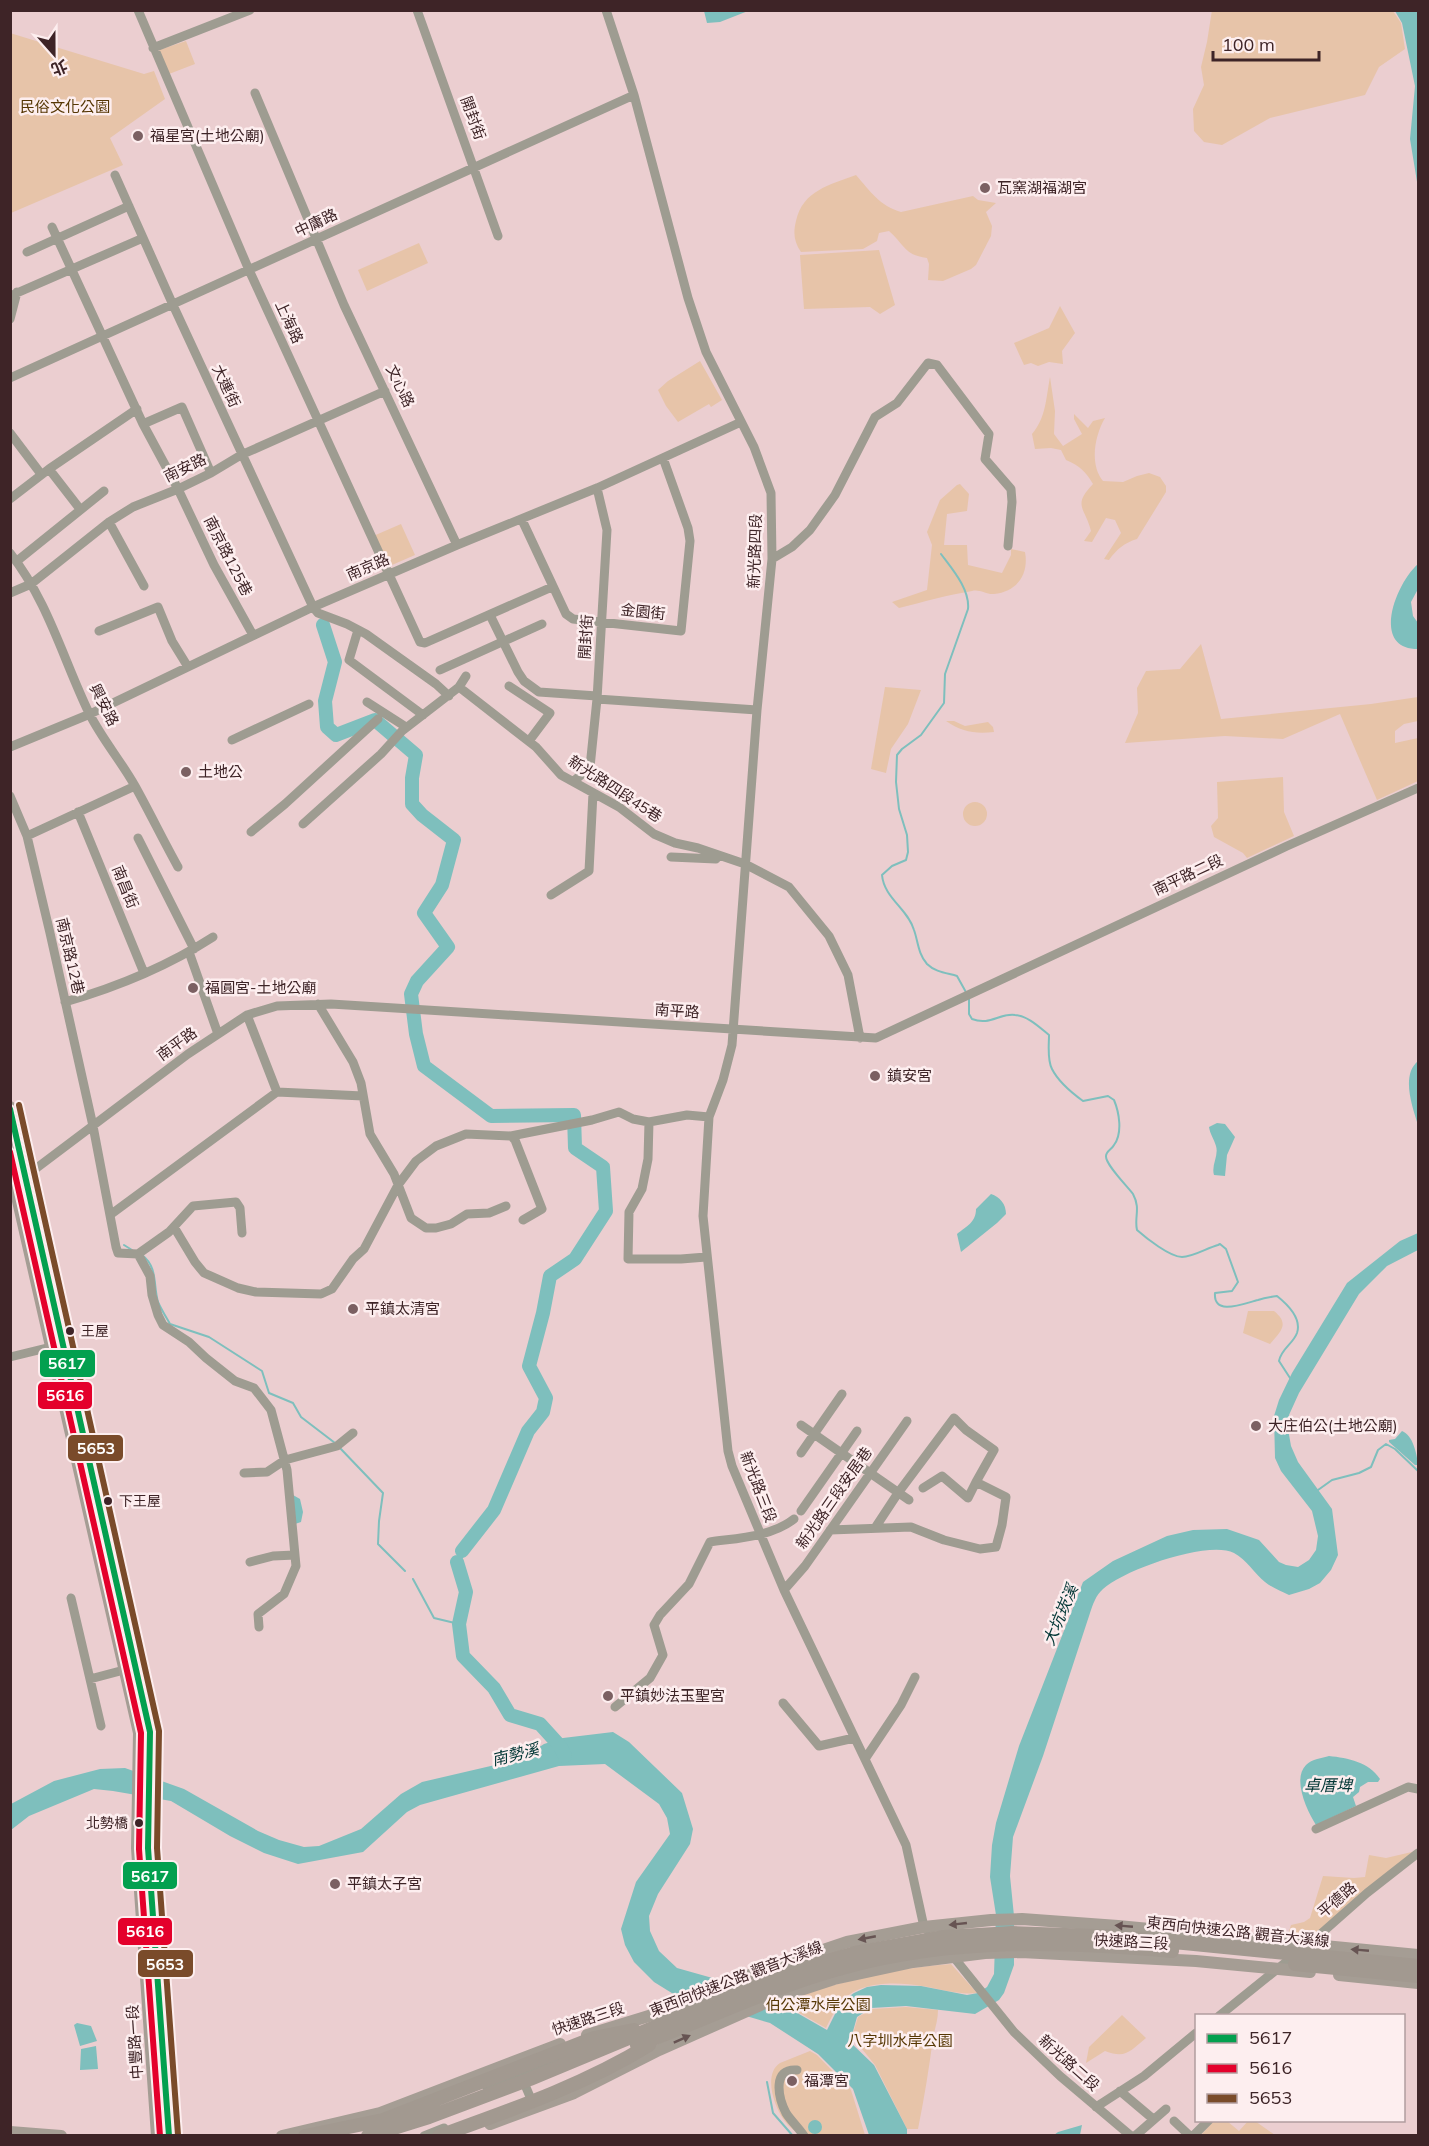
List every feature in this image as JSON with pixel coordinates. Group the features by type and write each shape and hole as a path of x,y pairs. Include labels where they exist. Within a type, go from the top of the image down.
{"highway":[{"name":"東西向快速公路 觀音大溪線","path":"394,2136 425,2128 613,2054 801,1969 855,1953 944,1938 1012,1933 1123,1937 1419,1966"},
{"name":"東西向快速公路 觀音大溪線","path":"368,2136 429,2117 668,2028 846,1967 944,1948 988,1944 1057,1944 1159,1950 1419,1976"},
{"path":"305,2136 383,2120 594,2038 668,2028"},
{"path":"439,2136 572,2085 622,2062 668,2028"}],"main road":[{"path":"10,1107 130,1669"},
{"path":"10,1166 12,1186 130,1669 150,1732 144,1766 143,1803"},
{"name":"中豐路一段","path":"143,1803 137,1848 157,2136"},
{"name":"中豐路一段","path":"143,1803 169,2136"},
{"name":"快速路三段","path":"924,1927 1022,1919 1419,1955"},
{"path":"652,2015 734,1981 847,1942 924,1927"},
{"name":"快速路三段","path":"954,1957 1021,1952 1196,1961 1419,1983"},
{"path":"455,2136 532,2103 574,2093 659,2050 776,1998 834,1979 913,1962 954,1957"},
{"name":"快速路三段","path":"282,2136 380,2113 457,2085 513,2061 608,2027 652,2015"},
{"path":"10,2132 61,2136"}],"street":[{"name":"上海路","path":"138,10 249,270 389,574 410,625 420,642 425,643 490,615"},
{"path":"153,48 250,10"},
{"name":"開封街","path":"417,10 498,236"},
{"name":"新光路四段","path":"606,10 634,95 688,298 706,352 754,447 771,493 772,559 756,710 733,1030"},
{"name":"文心路","path":"255,93 316,240 457,545"},
{"name":"中庸路","path":"10,378 634,95"},
{"name":"大連街","path":"115,175 241,455 313,608"},
{"path":"27,252 129,206"},
{"name":"南京路125巷","path":"52,227 143,424 178,489 214,565 253,635"},
{"path":"10,319 14,294 143,238"},
{"path":"772,559 792,547 810,530 835,495 875,417 897,403 928,363 937,364 988,434 985,459 1011,489 1008,546"},
{"name":"南安路","path":"10,594 31,584 110,522 133,507 178,489 241,455 385,391"},
{"path":"143,424 182,407 211,473"},
{"path":"10,499 136,409"},
{"name":"南京路","path":"10,747 90,714 253,635 389,574 597,488 741,422"},
{"path":"10,433 80,509"},
{"name":"金園街","path":"522,520 552,587 566,614 573,619 681,631 690,541 688,528 663,458"},
{"name":"開封街","path":"574,781 590,767 597,697 607,530 597,488"},
{"path":"14,557 104,490"},
{"path":"110,522 144,586"},
{"name":"興安路","path":"14,557 54,626 90,714 135,786 178,867"},
{"path":"552,587 490,615 518,672 524,681 539,692 756,710"},
{"path":"99,631 158,607 172,641 188,667"},
{"path":"313,608 318,613 358,630 436,684 449,696"},
{"path":"440,670 542,624"},
{"path":"358,630 349,660 423,715"},
{"path":"303,824 381,754 404,729 459,687 466,676"},
{"path":"509,686 550,713 529,741"},
{"name":"新光路四段45巷","path":"459,687 529,741 561,775 619,807 654,834 675,843 698,848 745,864 789,887 829,936 848,975 860,1038"},
{"path":"367,702 404,729"},
{"path":"232,740 309,704"},
{"path":"251,832 378,719"},
{"path":"27,836 135,786"},
{"name":"南平路二段","path":"733,1030 876,1038 1276,851 1419,788"},
{"path":"551,895 589,871 593,793"},
{"name":"南京路12巷","path":"10,796 27,836 93,1126 118,1253 138,1254"},
{"name":"南昌街","path":"78,812 144,972"},
{"path":"138,838 191,950 218,1034"},
{"path":"671,857 729,859"},
{"path":"65,1002 107,989 191,950 213,937"},
{"path":"318,1004 353,1062 361,1083 370,1134 373,1142 381,1149 411,1218 426,1228 451,1224 467,1214 489,1213 506,1206"},
{"name":"南平路","path":"12,1186 188,1054 247,1016 277,1006 318,1004 386,1007 733,1030"},
{"path":"247,1016 276,1092"},
{"name":"新光路三段","path":"733,1030 729,1057 709,1117 703,1216 728,1450 732,1466 784,1590 906,1845 924,1927"},
{"path":"110,1215 276,1092 363,1096"},
{"path":"174,1227 204,1274 250,1291 273,1294 321,1294 332,1289 353,1259 364,1249 398,1185 416,1161 436,1146 454,1137 466,1134 491,1137 511,1136 578,1123 619,1112 633,1119 650,1122 687,1115 709,1117"},
{"path":"650,1122 648,1159 642,1189 629,1212 628,1259 706,1257"},
{"path":"511,1136 515,1140 542,1209 524,1220"},
{"path":"242,1233 240,1208 236,1202 193,1206 174,1227 138,1254 150,1276 152,1295 163,1325 189,1342 235,1381 254,1388 271,1410 288,1470 296,1566 284,1594 270,1607 260,1611 259,1627"},
{"path":"10,1357 51,1347"},
{"path":"801,1453 842,1394"},
{"path":"875,1528 954,1418 994,1450 968,1498 942,1476 923,1488"},
{"name":"新光路三段安居巷","path":"784,1590 805,1566 908,1421"},
{"path":"801,1425 909,1500"},
{"path":"801,1511 857,1431"},
{"path":"244,1473 267,1472 285,1460 340,1444 353,1433"},
{"path":"830,1530 911,1527 944,1540 980,1549 996,1547 1006,1497 976,1482"},
{"path":"615,1707 650,1678 663,1655 654,1625 660,1615 689,1584 710,1542 760,1534 794,1520"},
{"path":"250,1562 273,1556 295,1555"},
{"path":"71,1598 101,1726"},
{"path":"90,1679 130,1669"},
{"path":"865,1759 901,1705 915,1677"},
{"path":"783,1703 819,1746 854,1738"},
{"path":"1316,1829 1408,1787 1419,1789"},
{"name":"平德路","path":"1221,2014 1308,1945 1367,1893 1419,1853"},
{"name":"新光路二段","path":"924,1927 954,1957 1014,2032 1096,2107 1133,2136"},
{"name":"快速路三段","path":"337,2136 377,2128 520,2074 609,2039 652,2015"},
{"path":"1096,2107 1144,2076 1195,2035"},
{"path":"424,2136 532,2103 513,2061"},
{"path":"797,2070 789,2069 783,2073 780,2077 780,2090 786,2112 804,2136"},
{"path":"1120,2091 1152,2118"},
{"path":"1133,2136 1166,2109"},
{"path":"1174,2121 1192,2136 1208,2122"}],"green space":[{"path":"1212,10 1393,11 1401,23 1405,49 1379,67 1365,95 1270,118 1222,145 1204,142 1194,131 1193,109 1204,85 1201,67"},
{"name":"民俗文化公園","path":"10,33 144,74 154,71 165,99 110,138 123,165 11,213"},
{"path":"186,41 195,64 169,74 159,50"},
{"path":"856,175 881,202 901,212 973,196 978,200 996,203 986,212 992,226 991,236 976,265 943,281 928,280 927,258 909,252 889,231 879,233 877,241 863,249 801,252 796,241 795,230 796,221 805,202 819,190"},
{"path":"419,243 428,263 367,291 358,270"},
{"path":"879,250 895,305 880,314 870,307 804,309 800,255"},
{"path":"1060,306 1075,333 1062,351 1063,364 1049,362 1038,366 1031,363 1024,365 1014,343 1049,328"},
{"path":"700,361 722,400 711,407 709,404 678,422 658,390"},
{"path":"1050,377 1055,411 1054,434 1063,446 1082,434 1074,419 1074,414 1088,428 1093,421 1105,418 1098,433 1095,450 1096,466 1103,481 1123,482 1149,473 1160,477 1166,486 1166,492 1137,539 1121,547 1109,560 1104,559 1121,533 1115,520 1106,518 1092,542 1084,541 1091,531 1082,502 1093,484 1079,467 1066,460 1061,450 1035,449 1032,434 1043,414"},
{"path":"960,484 969,494 967,511 947,514 944,545 967,545 968,565 1002,573 1011,555 1011,549 1025,552 1023,574 1015,585 1002,592 991,594 972,591 899,608 892,602 927,590 932,545 927,532 940,500"},
{"path":"401,524 415,555 385,568 371,537"},
{"path":"1201,644 1221,719 1418,697 1418,721 1404,724 1395,731 1395,743 1418,738 1418,781 1377,800 1340,714 1283,739 1225,736 1125,743 1138,713 1137,688 1146,671 1180,669"},
{"path":"885,687 921,690 908,724 891,749 886,773 871,769"},
{"path":"946,721 954,721 965,726 988,722 994,732 969,731"},
{"path":"1283,777 1284,812 1294,836 1247,858 1243,853 1214,837 1211,826 1218,818 1217,782"},
{"path":"975,802 984,805 987,814 984,823 975,826 966,823 963,814 966,805"},
{"path":"1248,1311 1274,1311 1282,1320 1282,1328 1270,1344 1243,1333"},
{"path":"1416,1851 1312,1937 1287,1937 1291,1925 1310,1918 1323,1876 1365,1877 1369,1855 1386,1858"},
{"name":"伯公潭水岸公園","path":"951,1964 977,1993 901,1984 878,1984 856,1990 847,1996 826,2028 778,2001 885,1973"},
{"name":"八字圳水岸公園","path":"906,2007 938,2010 918,2129 907,2129 875,2065 853,2033 858,2017 872,2009"},
{"path":"1122,2015 1146,2038 1132,2050 1123,2054 1105,2051 1086,2063 1089,2047"},
{"path":"810,2051 817,2055 851,2090 865,2135 802,2135 784,2120 774,2099 772,2075 780,2063"},
{"path":"1213,2122 1228,2122 1239,2131 1247,2122 1256,2122 1275,2135 1200,2136"}],"water":[{"path":"704,10 748,11 720,22 707,23"},
{"path":"1395,11 1418,11 1418,188 1410,139 1415,86 1402,23"},
{"path":"1418,564 1418,589 1411,602 1413,616 1418,623 1418,649 1403,646 1395,638 1391,627 1392,614 1402,585"},
{"path":"1418,1061 1418,1125 1409,1091 1409,1082 1413,1067"},
{"path":"1217,1123 1225,1124 1235,1137 1227,1155 1225,1176 1214,1175 1213,1171 1217,1150 1209,1127"},
{"path":"991,1194 1002,1201 1006,1214 961,1252 957,1234 970,1223 976,1209"},
{"path":"1418,1233 1418,1250 1387,1266 1359,1294 1299,1393 1289,1415 1288,1429 1291,1446 1298,1462 1332,1509 1338,1555 1331,1570 1320,1583 1289,1595 1265,1582 1234,1553 1206,1550 1147,1566 1114,1581 1103,1589 1092,1606 1043,1756 1013,1837 1010,1876 1014,1916 1014,1965 1004,1993 999,2000 975,2014 906,2006 871,2008 857,2017 850,2042 874,2065 907,2129 907,2135 869,2135 853,2089 818,2054 770,2023 675,1995 654,1982 634,1962 625,1945 621,1929 636,1882 670,1834 667,1818 659,1804 605,1764 559,1766 420,1805 407,1812 363,1852 298,1864 264,1853 171,1801 113,1791 94,1789 29,1816 11,1830 11,1804 54,1781 100,1769 125,1768 184,1789 258,1831 279,1840 304,1847 319,1846 361,1829 401,1794 422,1782 521,1759 544,1744 563,1738 613,1732 629,1742 682,1793 693,1829 690,1844 658,1894 649,1916 650,1931 659,1951 677,1968 716,1979 785,2006 827,2030 841,2002 867,1987 921,1986 967,1995 978,1993 987,1987 994,1974 996,1915 990,1877 996,1823 1019,1746 1083,1582 1113,1561 1167,1536 1193,1530 1227,1529 1259,1540 1279,1562 1286,1565 1298,1567 1309,1560 1316,1550 1318,1536 1312,1511 1281,1471 1275,1458 1274,1416 1279,1400 1292,1373 1347,1283 1400,1241"},
{"path":"1402,1431 1412,1441 1418,1465 1415,1465 1389,1442"},
{"path":"293,1495 300,1499 303,1512 301,1522 295,1524"},
{"name":"卓厝埤","path":"1329,1756 1364,1765 1380,1779 1378,1782 1368,1782 1360,1787 1359,1792 1353,1797 1356,1806 1316,1825 1305,1804 1300,1778 1308,1763"},
{"path":"77,2023 91,2026 97,2041 80,2046 74,2025"},
{"path":"96,2046 98,2069 80,2070 81,2049"},
{"path":"812,2120 818,2120 822,2127 818,2134 812,2134 808,2130 808,2124"},
{"path":"1082,2125 1080,2135 1054,2135 1058,2132"}],"waterway":[{"path":"941,554 963,587 968,609 945,674 944,703 921,735 897,755 896,782 899,809 907,835 908,852 906,860 892,866 882,875 891,897 911,923 924,960 934,969 957,976 967,994"},
{"path":"323,625 335,662 325,701 327,727 336,735 375,720 416,755 412,778 412,804 422,815 454,840 442,885 424,913 448,947 417,981 411,994 416,1034 424,1066 491,1116 574,1115 575,1148 603,1167 606,1211 575,1259 550,1276 529,1366 546,1398 543,1412 528,1431 494,1510 462,1551"},
{"path":"969,999 969,1014 972,1019 984,1021 1009,1015 1020,1016 1033,1022 1049,1035 1049,1057 1052,1069 1070,1091 1083,1101 1108,1096 1114,1100 1119,1116 1119,1129 1117,1140 1106,1154 1107,1160 1133,1194 1137,1209 1137,1230 1158,1246 1177,1256 1191,1256 1220,1244 1226,1249 1238,1282 1232,1291 1215,1293 1219,1305 1231,1307 1277,1296 1285,1303 1296,1317 1298,1327 1295,1337 1282,1353 1279,1361 1290,1378"},
{"path":"124,1245 132,1250"},
{"path":"142,1255 151,1265 158,1302 170,1324 209,1337 262,1371 269,1393 293,1403 301,1417 335,1443"},
{"path":"1318,1490 1332,1480 1359,1473 1371,1467 1378,1450 1386,1444 1395,1449 1418,1471"},
{"path":"339,1447 383,1493 378,1544 405,1571"},
{"path":"457,1562 466,1592 459,1624 463,1656 494,1688 510,1715 540,1724 560,1746 565,1756"},
{"path":"413,1579 434,1618 459,1624"},
{"path":"767,2082 773,2113 793,2136"}],"transit line":[{"name":"5653","path":"19,1105 159,1731 157,1848 178,2135"},
{"name":"5617","path":"10,1109 150,1732 148,1848 169,2136"},
{"name":"5616","path":"10,1152 141,1733 139,1849 160,2136"}],"place":[{"name":"福星宮(土地公廟)","path":"138,136"},
{"name":"瓦窯湖福湖宮","path":"985,188"},
{"name":"土地公","path":"186,772"},
{"name":"福圓宮-土地公廟","path":"193,988"},
{"name":"鎮安宮","path":"875,1076"},
{"name":"平鎮太清宮","path":"353,1309"},
{"name":"王屋","path":"70,1331"},
{"name":"大庄伯公(土地公廟)","path":"1256,1426"},
{"name":"下王屋","path":"108,1501"},
{"name":"平鎮妙法玉聖宮","path":"608,1696"},
{"name":"北勢橋","path":"139,1823"},
{"name":"平鎮太子宮","path":"335,1884"},
{"name":"福潭宮","path":"792,2081"}],"water label":[{"name":"大坑崁溪","path":"1060,1615"},
{"name":"南勢溪","path":"515,1754"}]}
